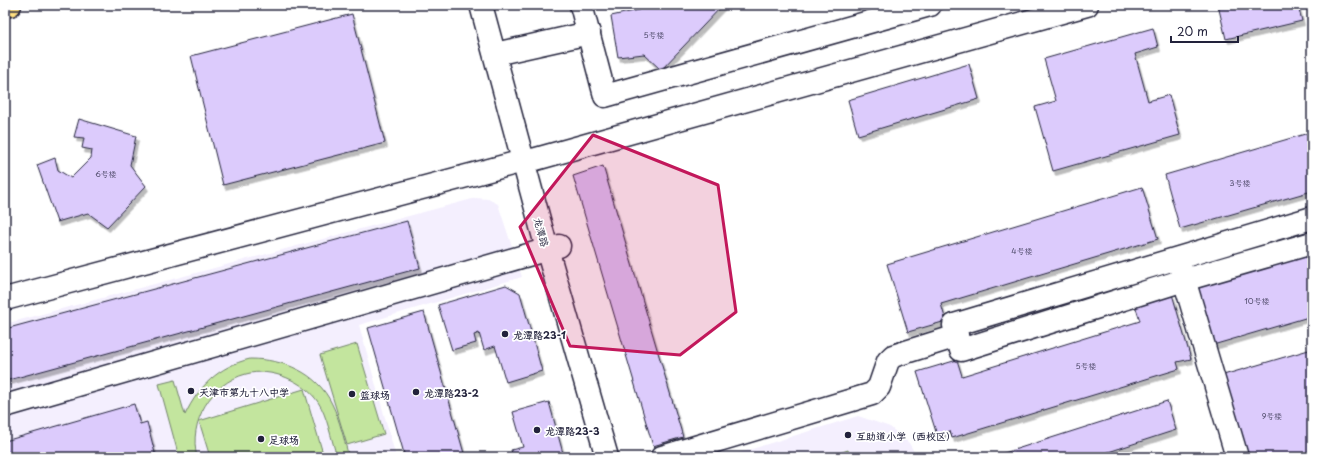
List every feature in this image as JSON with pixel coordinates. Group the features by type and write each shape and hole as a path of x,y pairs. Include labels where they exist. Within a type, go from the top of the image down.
{"main road":[{"path":"5,6 10,5"}],"street":[{"name":"龙潭路","path":"481,5 501,52"},
{"name":"龙潭路","path":"495,5 501,52 528,164 619,457"},
{"path":"581,5 605,96 930,5"},
{"path":"5,313 1087,5"},
{"path":"501,52 589,33"},
{"path":"5,299 528,164"},
{"path":"1312,218 954,325 961,350 1184,280 1312,242"},
{"name":"龙潭路","path":"553,247 607,457"},
{"path":"5,406 553,247"},
{"path":"1178,259 1236,457"},
{"path":"662,457 872,394 879,387 888,361 893,356 957,336"}],"highlighted area":[{"path":"593,135 718,185 736,312 680,355 570,346 520,227"}],"shaded area":[{"name":"天津市第九十八中学","path":"476,198 488,199 498,204 522,277 359,325 396,457 5,457 5,324"},
{"name":"互助道小学（西校区）","path":"858,416 890,427 909,443 917,457 726,457"}],"green space":[{"name":"篮球场","path":"357,344 384,434 347,445 320,355"},
{"path":"250,359 286,365 298,370 318,383 326,393 335,410 349,457 337,457 324,414 312,394 296,382 276,374 256,372 233,379 222,386 213,395 199,418 195,444 197,457 179,457 159,384 175,380 185,415 196,395 219,372 239,362"},
{"name":"足球场","path":"304,389 324,457 210,457 199,421"},
{"path":"848,450 850,457 828,457"}],"building":[{"path":"644,5 723,5 661,70 644,54 618,57 611,16 639,10"},
{"path":"1218,5 1298,5 1302,21 1226,39"},
{"path":"352,14 385,143 223,185 191,56"},
{"path":"1153,28 1158,47 1135,54 1148,101 1169,95 1180,135 1053,171 1035,107 1056,101 1044,59"},
{"path":"969,64 979,99 858,135 848,100"},
{"path":"79,119 136,136 130,165 146,186 107,227 88,213 57,222 37,165 55,158 58,170 71,178 91,158 92,150 82,148 84,138 74,137"},
{"path":"1312,132 1312,191 1180,229 1165,175"},
{"path":"603,166 683,437 653,446 573,176"},
{"path":"1142,187 1158,239 941,304 946,321 908,332 887,264"},
{"path":"407,221 420,268 5,381 5,329"},
{"path":"1312,252 1312,316 1213,345 1197,286"},
{"name":"龙潭路23-1","path":"506,285 520,293 542,371 506,382 495,346 484,350 479,333 474,335 476,343 452,350 438,305"},
{"path":"1172,294 1191,359 1177,362 1179,369 952,438 950,431 937,435 917,372 957,360 962,376 1140,321 1135,305"},
{"name":"龙潭路23-2","path":"424,312 465,457 405,457 368,328"},
{"path":"1312,349 1312,457 1243,457 1220,376"},
{"path":"1167,401 1176,430 1093,457 998,457 998,455"},
{"name":"龙潭路23-3","path":"549,402 564,457 513,457 511,450 523,447 513,412"},
{"path":"134,404 140,424 147,422 156,457 8,457 5,441"}],"place":[{"name":"龙潭路23-1","path":"505,334"},
{"name":"天津市第九十八中学","path":"191,391"},
{"name":"龙潭路23-2","path":"416,392"},
{"name":"篮球场","path":"352,394"},
{"name":"龙潭路23-3","path":"537,430"},
{"name":"互助道小学（西校区）","path":"848,435"},
{"name":"足球场","path":"261,439"}]}
